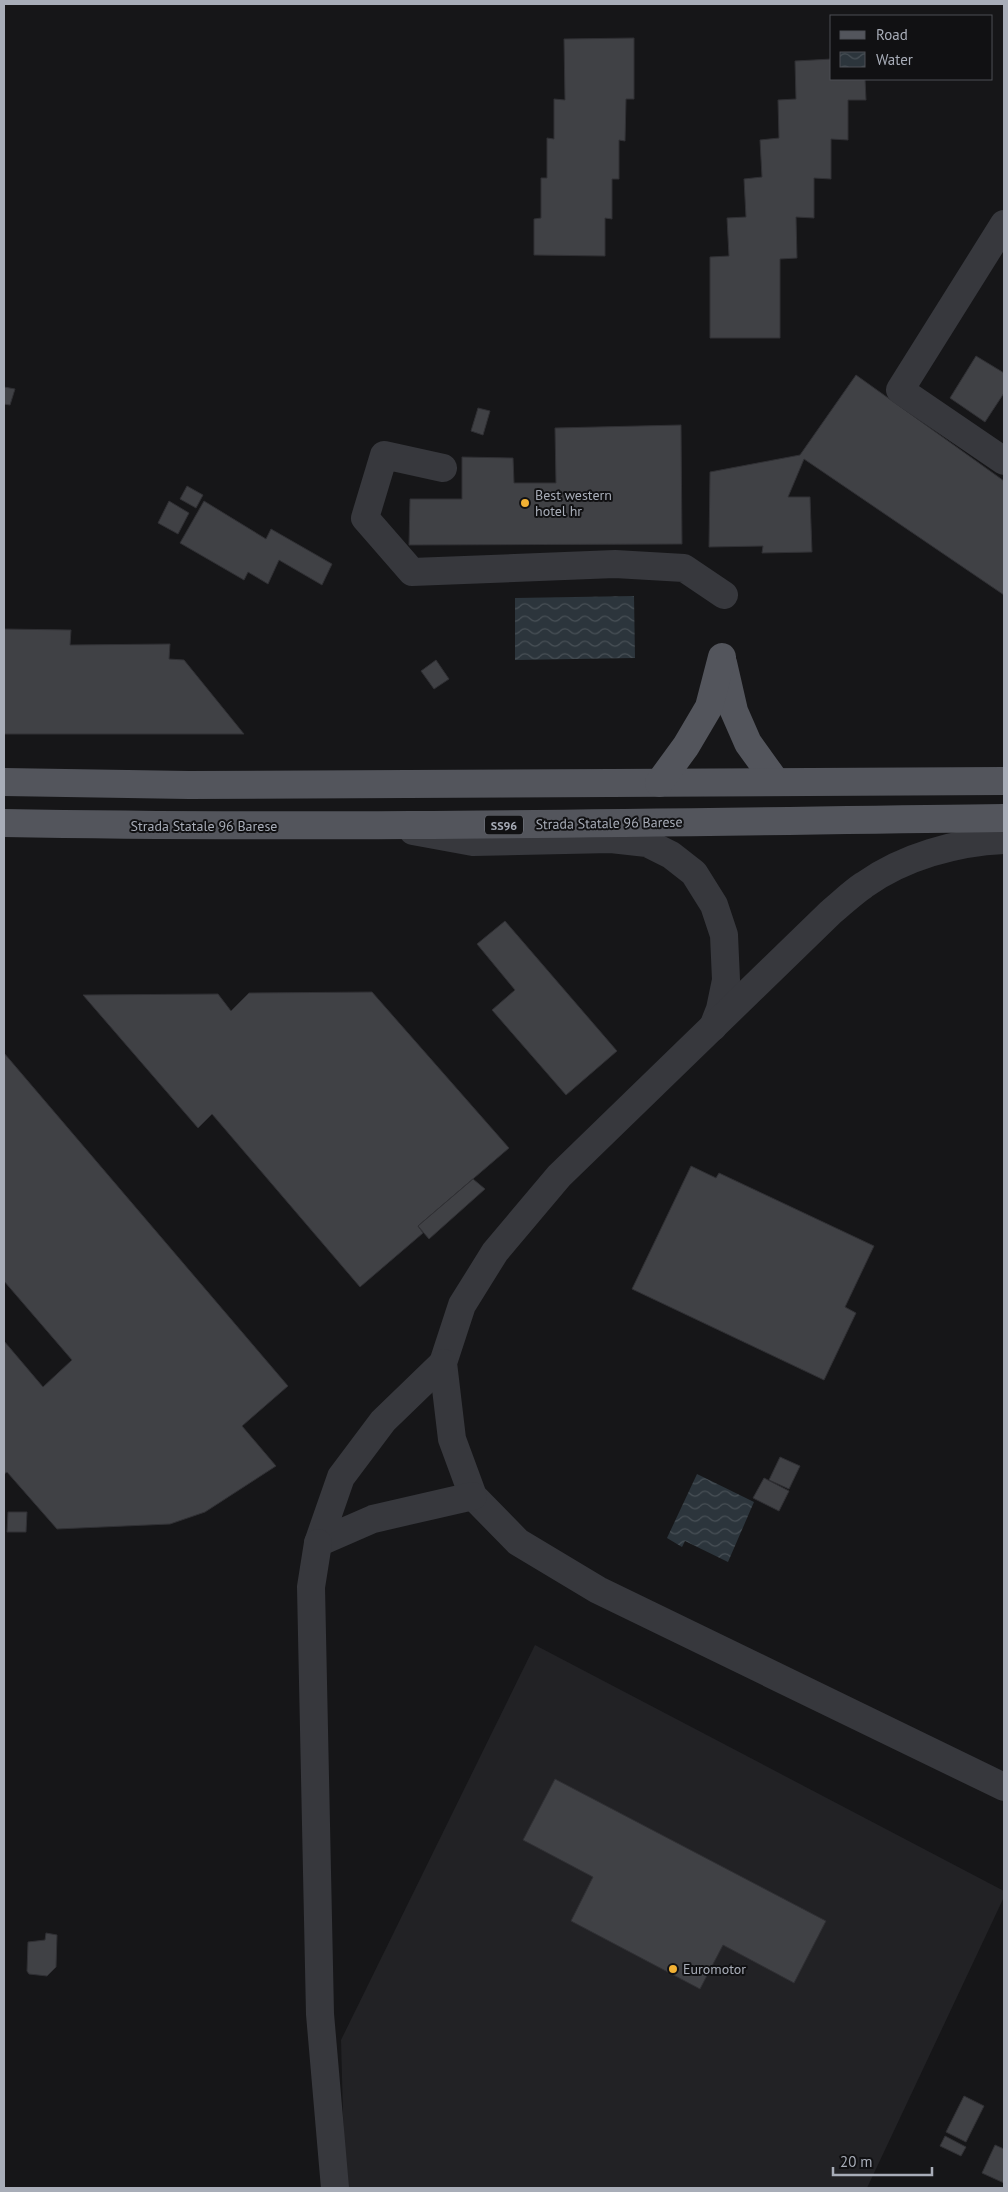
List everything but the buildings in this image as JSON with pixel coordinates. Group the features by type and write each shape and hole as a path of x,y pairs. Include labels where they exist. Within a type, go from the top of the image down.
{"main road":[{"path":"659,783 686,746 708,707 722,657 734,711 748,743 776,782"},
{"path":"4,782 189,785 1004,781"},
{"name":"Strada Statale 96 Barese","path":"4,823 207,827 1004,818"}],"street":[{"path":"1004,224 900,390 1004,460"},
{"path":"443,468 384,455 365,518 412,572 615,564 684,568 724,595"},
{"path":"384,826 473,842 611,839 647,843 671,855 694,873 714,905 724,935 726,980 720,1009 712,1028"},
{"path":"335,2188 320,2014 311,1587 318,1543 341,1477 383,1421 442,1363 462,1305 495,1252 559,1176 831,912 864,884 931,851 1004,840"},
{"path":"442,1363 452,1439 473,1496 518,1542 598,1590 1004,1787"},
{"path":"318,1543 373,1519 473,1496"}],"shaded area":[{"name":"Euromotor","path":"535,1645 1004,1891 1004,1897 867,2188 345,2188 341,2040"}],"water":[{"path":"634,596 635,658 515,660 515,598"},
{"path":"697,1474 754,1502 728,1562 685,1541 682,1547 667,1538"}],"place":[{"name":"Best western hotel hr","path":"525,503"},
{"name":"Euromotor","path":"673,1969"}]}
